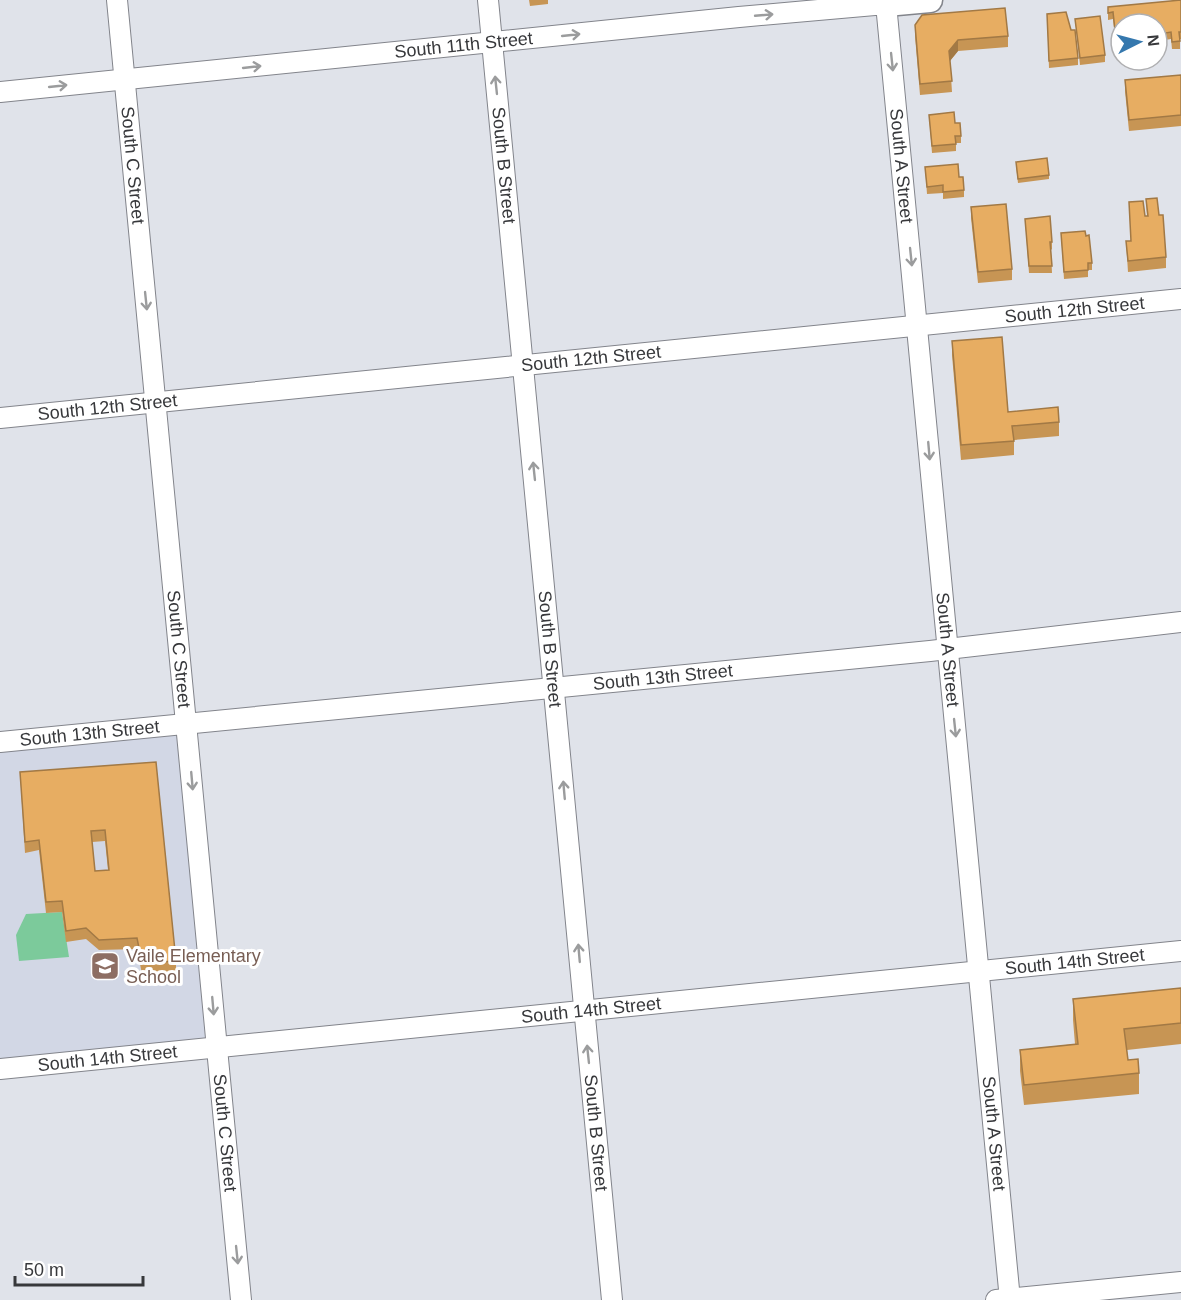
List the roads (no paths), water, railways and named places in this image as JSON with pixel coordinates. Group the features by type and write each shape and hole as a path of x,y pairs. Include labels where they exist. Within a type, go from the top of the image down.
{"main road":[{"name":"South 11th Street","path":"886,2 930,0"}],"street":[{"name":"South C Street","path":"117,0 241,1300"},
{"name":"South B Street","path":"488,0 612,1300"},
{"name":"South 11th Street","path":"0,92 492,43 738,8 886,2"},
{"name":"South A Street","path":"886,2 979,972 1006,1300"},
{"name":"South 12th Street","path":"0,418 1181,299"},
{"name":"South 13th Street","path":"0,742 947,649 1181,622"},
{"name":"South 14th Street","path":"0,1069 1181,951"},
{"path":"1006,1300 1181,1282"}],"place":[{"name":"Vaile Elementary School","path":"105,966"}]}
